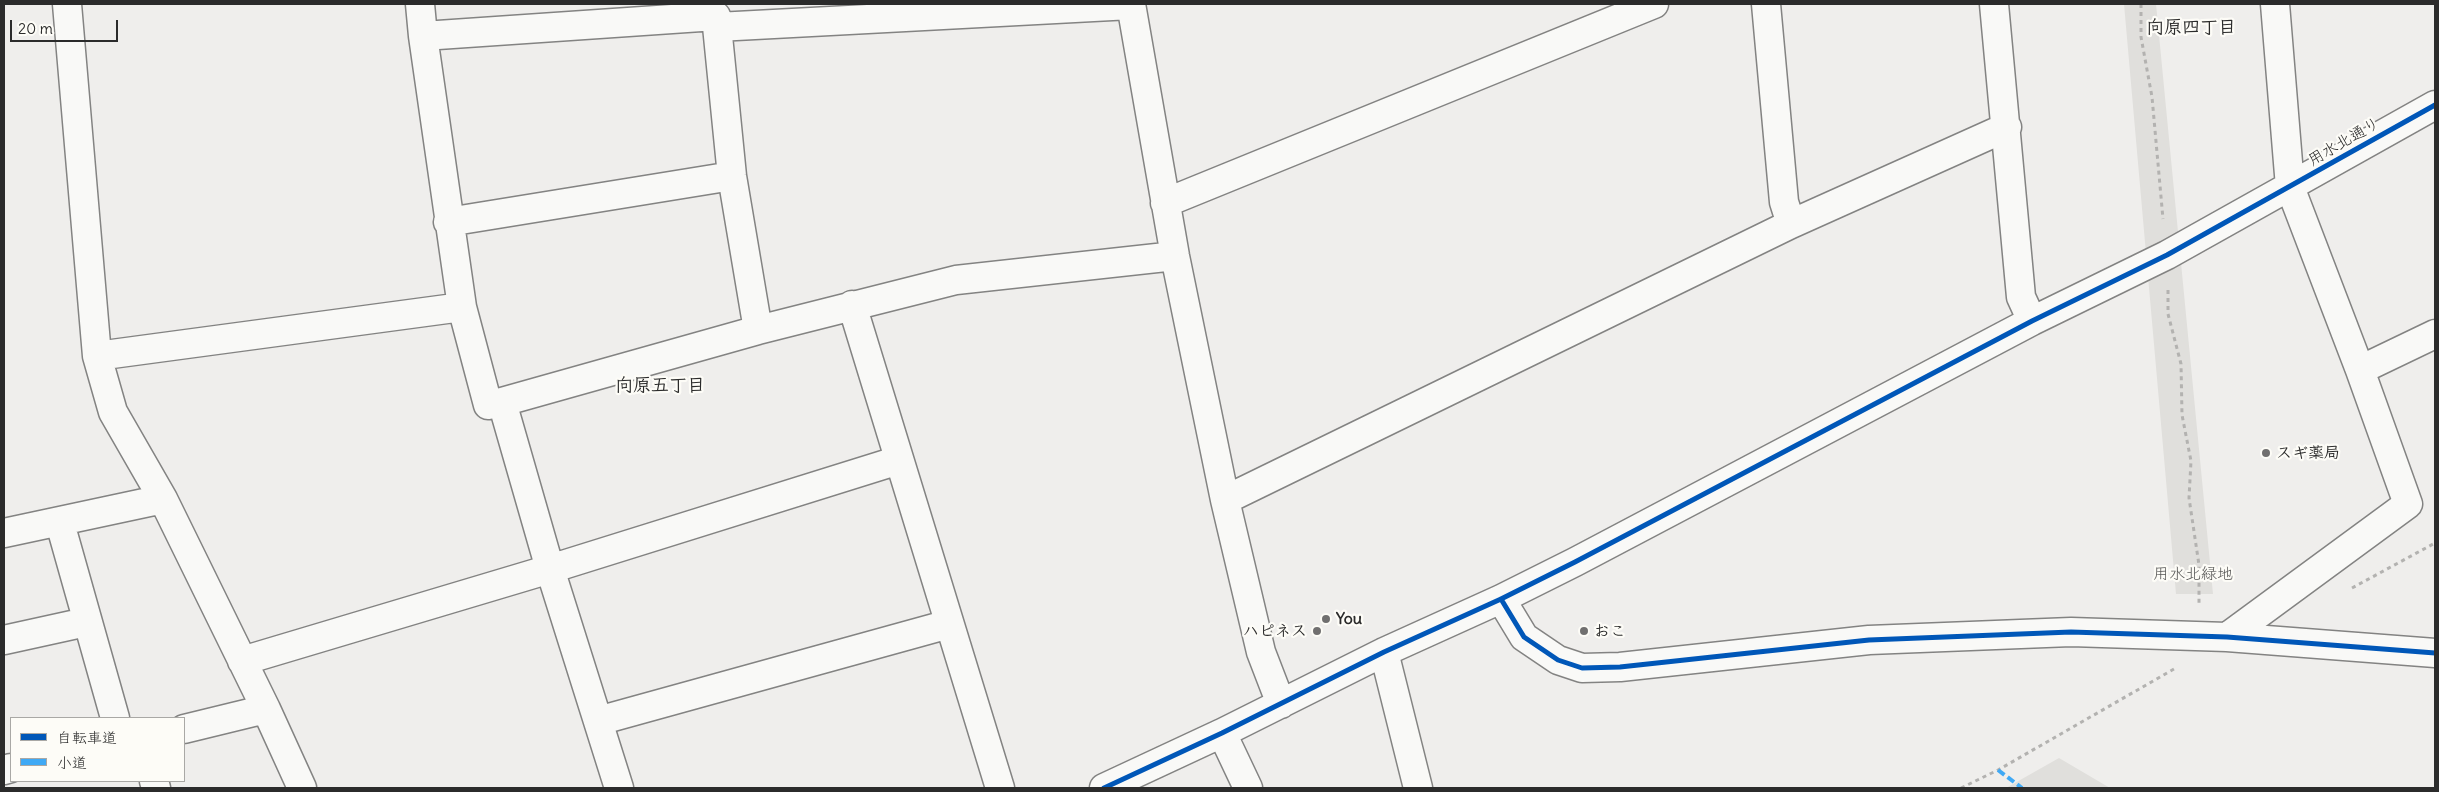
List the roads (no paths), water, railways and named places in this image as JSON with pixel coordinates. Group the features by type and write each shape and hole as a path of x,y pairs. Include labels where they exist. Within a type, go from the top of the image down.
{"street":[{"path":"67,4 98,356 112,412 163,499 302,788"},
{"path":"420,4 448,222 462,307 488,405 758,330 956,280 1175,256"},
{"path":"423,36 1131,4 1175,256 1225,500 1260,652 1281,704"},
{"path":"1165,203 1654,4"},
{"path":"1766,4 1784,202 1791,224"},
{"path":"1994,4 2007,127 2021,297 2032,321"},
{"path":"2228,638 2408,504 2360,370 2290,187 2275,4"},
{"path":"717,22 732,176 758,330"},
{"name":"用水北通り","path":"1104,788 1222,733 1384,652 1501,599 2032,321 2167,255 2265,202 2435,105"},
{"path":"1225,500 1791,224 2007,127"},
{"path":"448,222 732,176"},
{"path":"852,305 999,788"},
{"path":"98,356 462,307"},
{"path":"2360,370 2435,334"},
{"path":"502,402 550,569 619,788"},
{"path":"242,661 550,569 899,460"},
{"path":"4,533 163,499"},
{"path":"60,522 86,622 115,717"},
{"path":"1501,599 1524,637 1558,660 1582,668 1620,667 1869,640 2071,632 2200,636 2435,653"},
{"path":"4,640 86,622"},
{"path":"598,721 949,624"},
{"path":"1384,652 1418,788"},
{"path":"185,729 266,710"},
{"path":"1222,733 1248,788"}],"place":[{"name":"スギ薬局","path":"2266,453"},
{"name":"You","path":"1326,619"},
{"name":"ハピネス","path":"1317,631"},
{"name":"おこ","path":"1584,631"}],"district":[{"name":"向原四丁目","path":"2191,28"},
{"name":"向原五丁目","path":"660,386"}],"park label":[{"name":"用水北緑地","path":"2193,574"}]}
